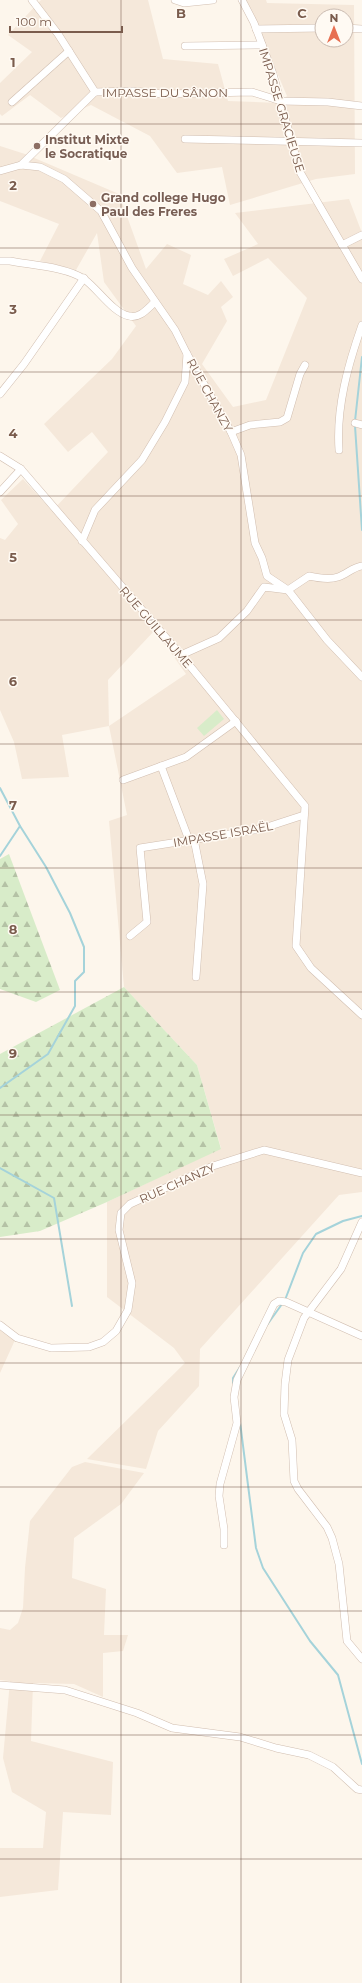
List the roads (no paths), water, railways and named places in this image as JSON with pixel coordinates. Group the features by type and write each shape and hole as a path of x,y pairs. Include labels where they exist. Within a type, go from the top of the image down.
{"street":[{"path":"21,165 95,92 44,14 32,0"},
{"path":"175,0 184,3 213,0"},
{"name":"IMPASSE GRACIEUSE","path":"242,0 256,29 273,74 300,172 362,279"},
{"path":"256,29 314,28"},
{"path":"185,46 262,45"},
{"path":"12,102 69,51"},
{"name":"IMPASSE DU SÂNON","path":"95,92 133,91 162,94 252,92 281,101 328,102 362,106"},
{"path":"185,139 292,143 362,143"},
{"name":"RUE CHANZY","path":"0,171 21,165 40,167 64,179 101,211 132,268 175,330 231,432 241,456 255,542 262,558 267,576 288,590 327,640 362,677"},
{"path":"342,245 362,235"},
{"path":"0,260 67,272 84,278 117,310 129,316 137,316 155,302"},
{"path":"0,394 24,364 84,278"},
{"path":"339,450 339,421 344,385 362,325"},
{"path":"82,541 95,510 142,460 165,422 185,382 187,354"},
{"path":"231,432 250,425 280,422 287,418 298,378 305,365"},
{"name":"RUE GUILLAUME","path":"0,456 21,469 181,655 305,806 304,815"},
{"path":"0,492 21,469"},
{"path":"181,655 219,638 247,611 264,587 288,590 309,576 320,578 338,577 357,566 362,566"},
{"path":"123,780 186,757 236,721"},
{"path":"161,766 191,840 203,884 196,977"},
{"path":"304,815 296,946 311,968 362,1015"},
{"name":"IMPASSE ISRAËL","path":"130,936 147,922 140,848 261,829 304,815"},
{"name":"RUE CHANZY","path":"0,1325 17,1338 51,1348 90,1347 103,1342 116,1331 128,1310 132,1283 119,1230 121,1213 130,1204 213,1166 264,1150 362,1173"},
{"path":"362,1222 341,1269 304,1318 288,1360 285,1384 284,1414 292,1440 294,1481 298,1489 327,1527 332,1538 339,1564 348,1641 354,1651 362,1659"},
{"path":"224,1546 224,1523 219,1496 220,1484 238,1423 234,1397 236,1380 276,1302 286,1302 362,1336"},
{"path":"0,1684 65,1690 137,1713 172,1728 240,1737 276,1748 309,1755 333,1767 357,1789 362,1790"}],"waterway":[{"path":"355,421 362,357"},
{"path":"355,426 362,530"},
{"path":"0,788 20,826 46,867 70,913 84,947 84,972 75,981 75,1006 48,1054 0,1088"},
{"path":"0,856 20,826"},
{"path":"0,1168 54,1198 72,1306"},
{"path":"285,1300 303,1253 316,1234 343,1221 362,1216"},
{"path":"267,1325 282,1304"},
{"path":"233,1383 233,1378 240,1367"},
{"path":"240,1422 256,1548 263,1568 310,1641 338,1675 362,1764"}],"place":[{"name":"Institut Mixte le Socratique","path":"37,146"},
{"name":"Grand college Hugo Paul des Freres","path":"93,204"}]}
